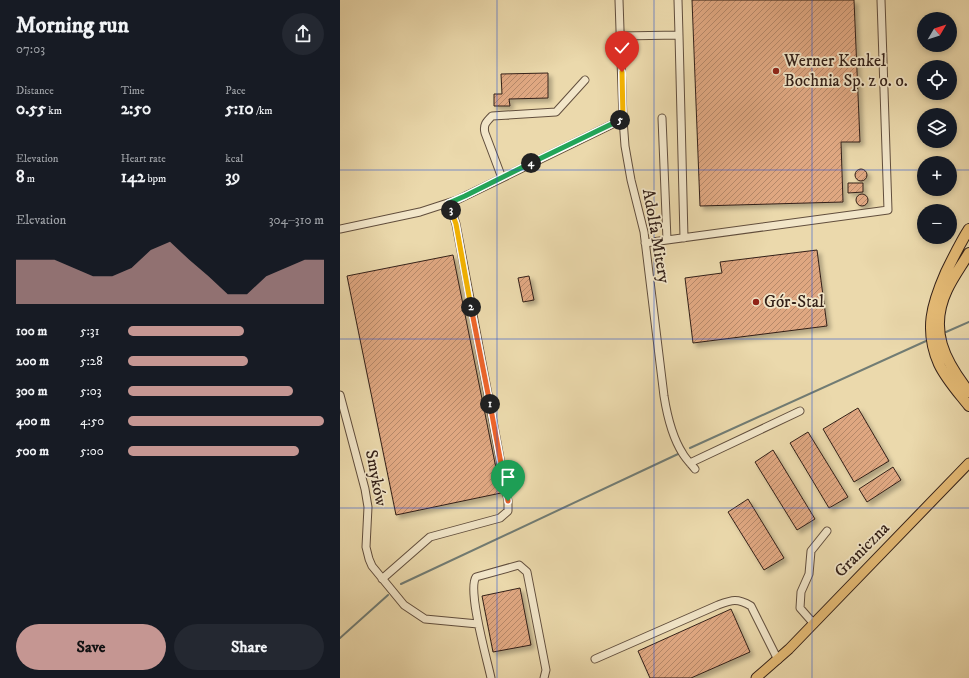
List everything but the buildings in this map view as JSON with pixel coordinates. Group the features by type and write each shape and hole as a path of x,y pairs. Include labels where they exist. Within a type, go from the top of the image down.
{"highway":[{"path":"969,229 951,262 934,302 931,327 933,350 939,365 969,406"},
{"path":"969,252 947,290 941,306 940,334 942,347 947,361 969,392"}],"main road":[{"name":"Graniczna","path":"756,678 778,660 814,624 969,463"}],"street":[{"name":"Adolfa Mitery","path":"619,0 623,119 628,164 641,219 645,244 659,361 667,412 682,454 693,466 800,411"},
{"path":"678,0 684,238"},
{"path":"645,244 888,210 881,0"},
{"path":"620,36 679,35"},
{"path":"502,178 485,133 484,127 486,122 492,116 556,112 585,80"},
{"path":"662,118 667,240"},
{"path":"340,229 420,212 449,203 623,119"},
{"path":"382,579 430,537 500,518 508,511 508,501 457,231 449,203"},
{"name":"Smyków","path":"340,395 367,498 368,516 366,541 367,552 372,566 404,605 425,619 478,624"},
{"path":"814,624 800,608 801,592 809,574 811,551 827,531"},
{"path":"491,678 478,624 473,581 476,576 519,565 527,572 546,670 544,678"},
{"path":"596,659 718,605 734,600 743,601 751,606 778,660"}],"waterway":[{"path":"946,332 969,322"},
{"path":"690,448 926,341"},
{"path":"401,584 678,454"},
{"path":"340,638 388,595"}],"place":[{"name":"Werner Kenkel Bochnia Sp. z o. o.","path":"776,71"},
{"name":"Gór-Stal","path":"756,302"}],"route":[{"path":"508,501 456,224 449,203 623,119 622,72"}]}
